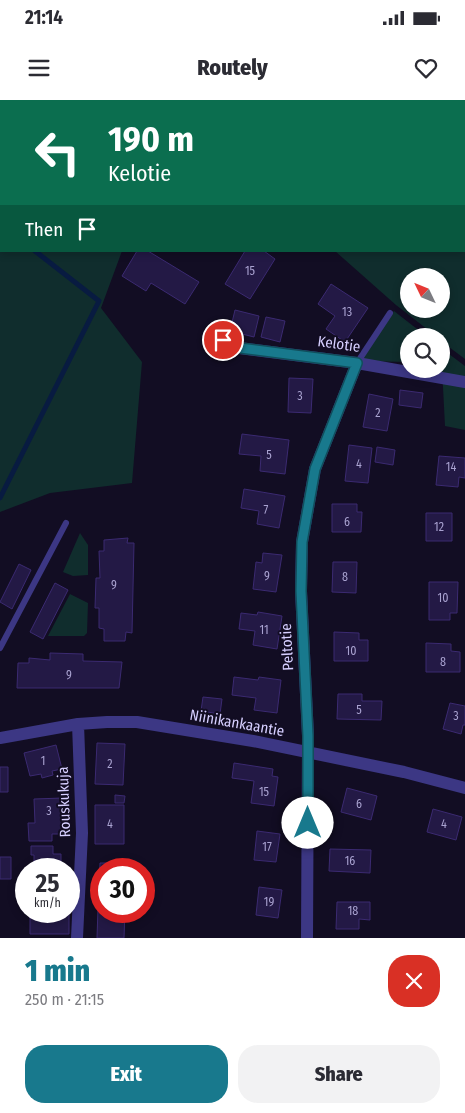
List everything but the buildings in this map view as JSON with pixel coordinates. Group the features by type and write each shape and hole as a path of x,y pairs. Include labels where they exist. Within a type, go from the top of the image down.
{"street":[{"name":"Kelotie","path":"211,334 240,348 357,363 465,382"},
{"name":"Peltotie","path":"307,938 308,752 301,591 302,542 315,469 357,363"},
{"name":"Niinikankaantie","path":"0,738 78,724 137,722 253,740 404,772 465,788"},
{"name":"Rouskukuja","path":"77,938 82,834 78,724"}],"lane":[{"path":"357,363 390,312"},
{"path":"0,648 66,523"}],"green space":[{"path":"0,252 122,252 101,308 142,362 132,483 50,493 0,512"},
{"path":"336,252 465,252 465,359 450,348 450,328 426,328 413,318 450,318 450,268 400,268 400,308"},
{"path":"394,311 400,316 400,318 403,318 416,328 400,328 400,362 360,361"},
{"path":"450,355 465,366 465,430 445,426 443,378 450,378"},
{"path":"80,533 88,545 88,575 73,576 63,572"},
{"path":"70,594 88,603 87,633 84,636 48,636"}],"waterway":[{"path":"0,498 99,301 36,252"}],"route":[{"path":"223,340 240,348 357,363 315,469 302,542 301,591 308,736 308,823"}]}
